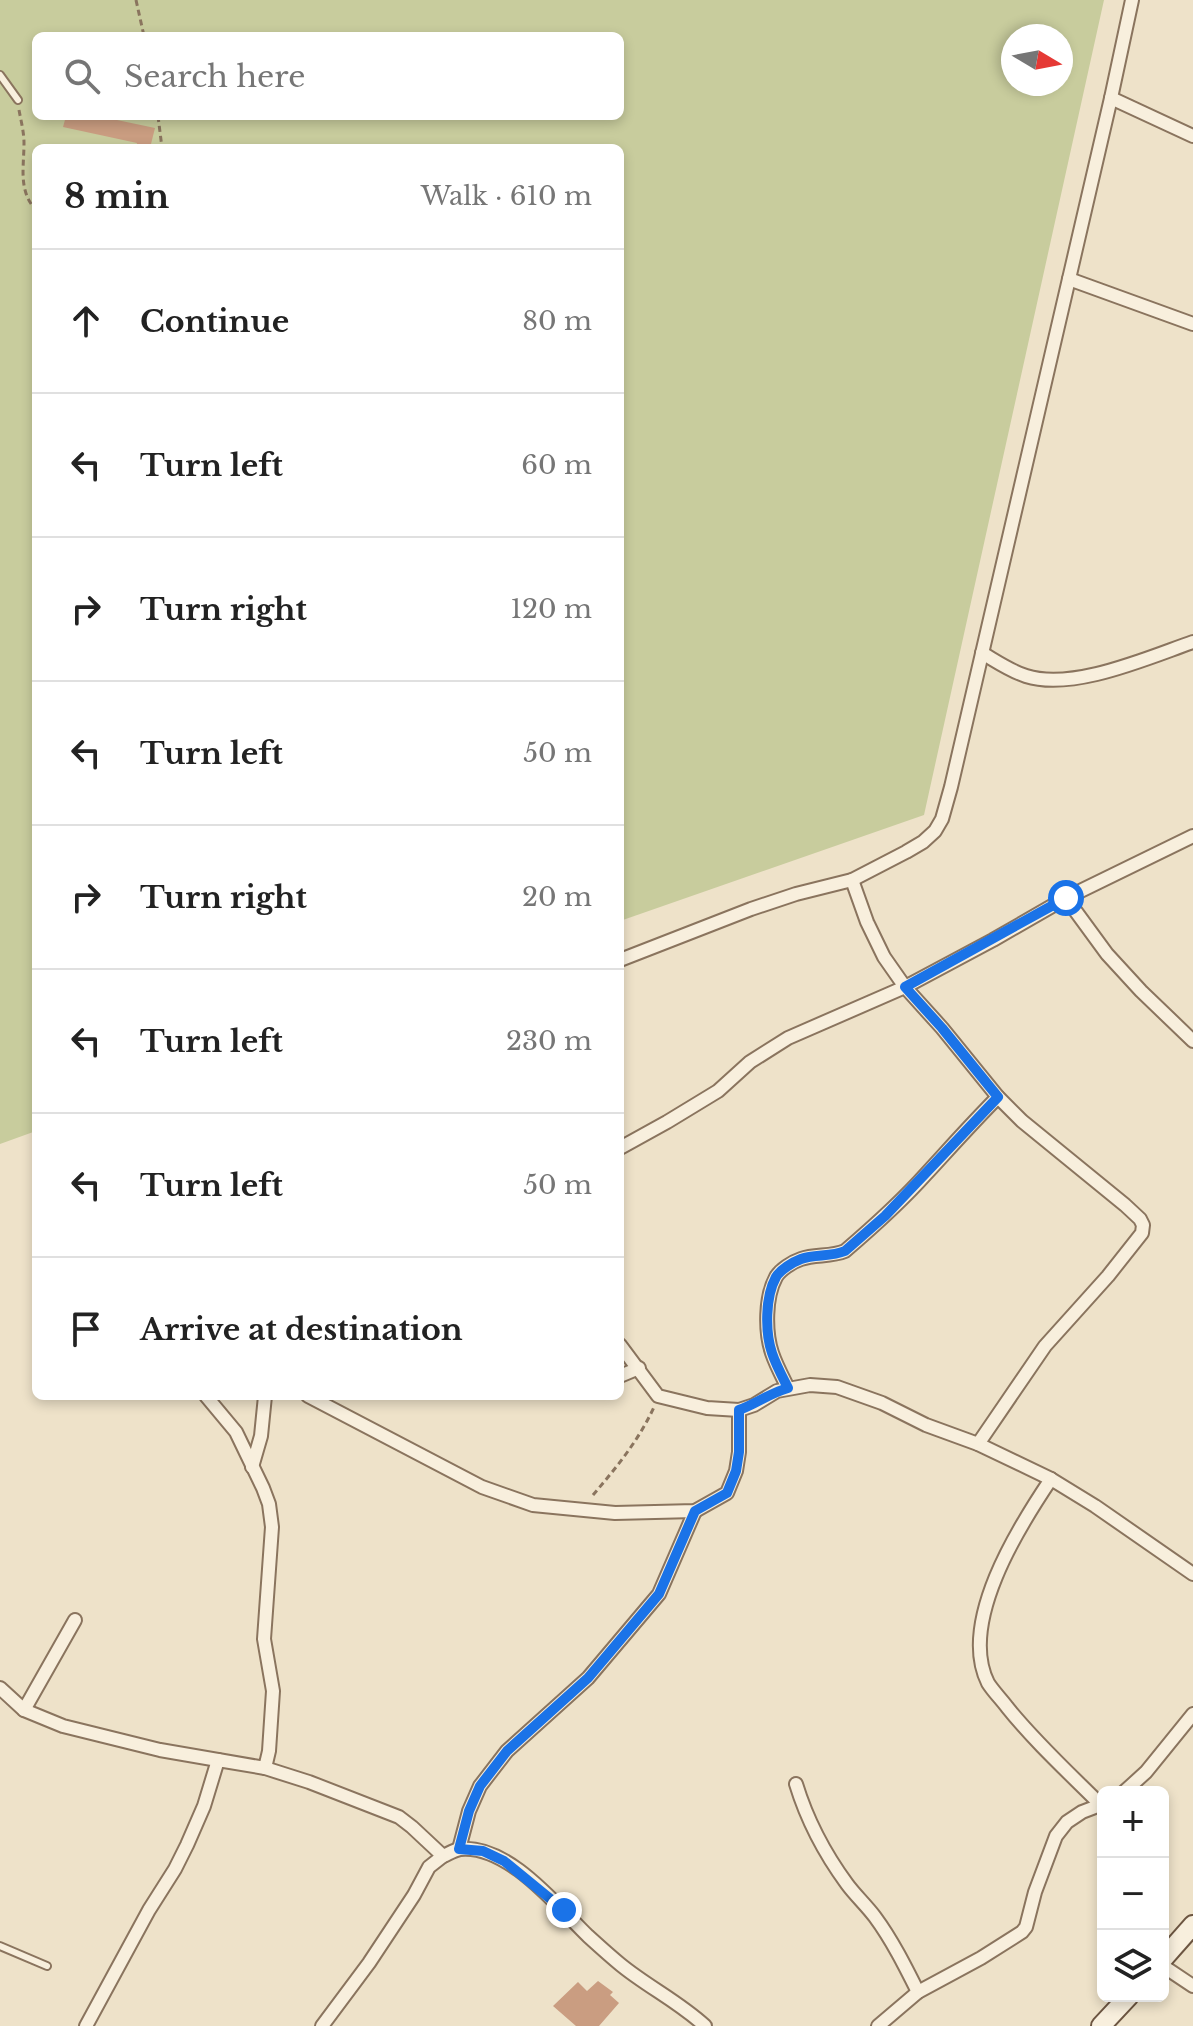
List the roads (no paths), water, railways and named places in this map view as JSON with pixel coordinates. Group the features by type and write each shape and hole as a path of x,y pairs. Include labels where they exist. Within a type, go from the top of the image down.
{"street":[{"path":"624,958 751,909 852,880 923,842 942,819 1132,0"},
{"path":"1111,98 1193,136"},
{"path":"1069,279 1193,324"},
{"path":"982,653 1026,676 1074,678 1115,669 1193,642 1193,631"},
{"path":"624,1146 718,1091 750,1062 788,1038 905,987 1066,898 1193,836"},
{"path":"852,880 884,957 905,987 998,1097 1022,1121 1140,1219 1143,1225 1142,1233 1045,1346 978,1444"},
{"path":"1066,898 1107,954 1193,1041"},
{"path":"788,1388 772,1353 769,1338 767,1315 777,1275 802,1258 837,1255 845,1251 885,1216 998,1097"},
{"path":"624,1350 658,1396 707,1408 739,1410 777,1391 810,1385 837,1387 882,1403 1051,1479 1193,1574"},
{"path":"624,1374 639,1368"},
{"path":"209,1400 236,1432 269,1504 272,1527 264,1639 273,1706 265,1768"},
{"path":"252,1467 261,1436 265,1400"},
{"path":"316,1400 482,1487 533,1505 615,1513 695,1511 727,1493 736,1471 739,1452 739,1410"},
{"path":"1051,1479 1021,1525 988,1598 980,1659 989,1684 1018,1721 1097,1800"},
{"path":"459,1849 469,1811 480,1786 507,1751 588,1678 659,1594 695,1511"},
{"path":"24,1710 75,1620"},
{"path":"0,1688 24,1710 63,1726 160,1750 265,1768 309,1782 399,1817 443,1856"},
{"path":"1131,1786 1146,1772 1193,1714"},
{"path":"86,2026 187,1845 204,1806 218,1760"},
{"path":"796,1784 804,1811 829,1856 891,1941 918,1992"},
{"path":"878,2026 918,1992 1022,1932 1056,1836 1067,1822 1097,1807"},
{"path":"322,2026 369,1963 429,1867 459,1849 483,1851 513,1867 564,1910 622,1966 676,2002 705,2026"},
{"path":"1169,1952 1193,1925"},
{"path":"1169,1970 1193,1986"},
{"path":"1106,2024 1124,2002"}],"lane":[{"path":"0,75 18,100"},
{"path":"0,1946 47,1966"}]}
